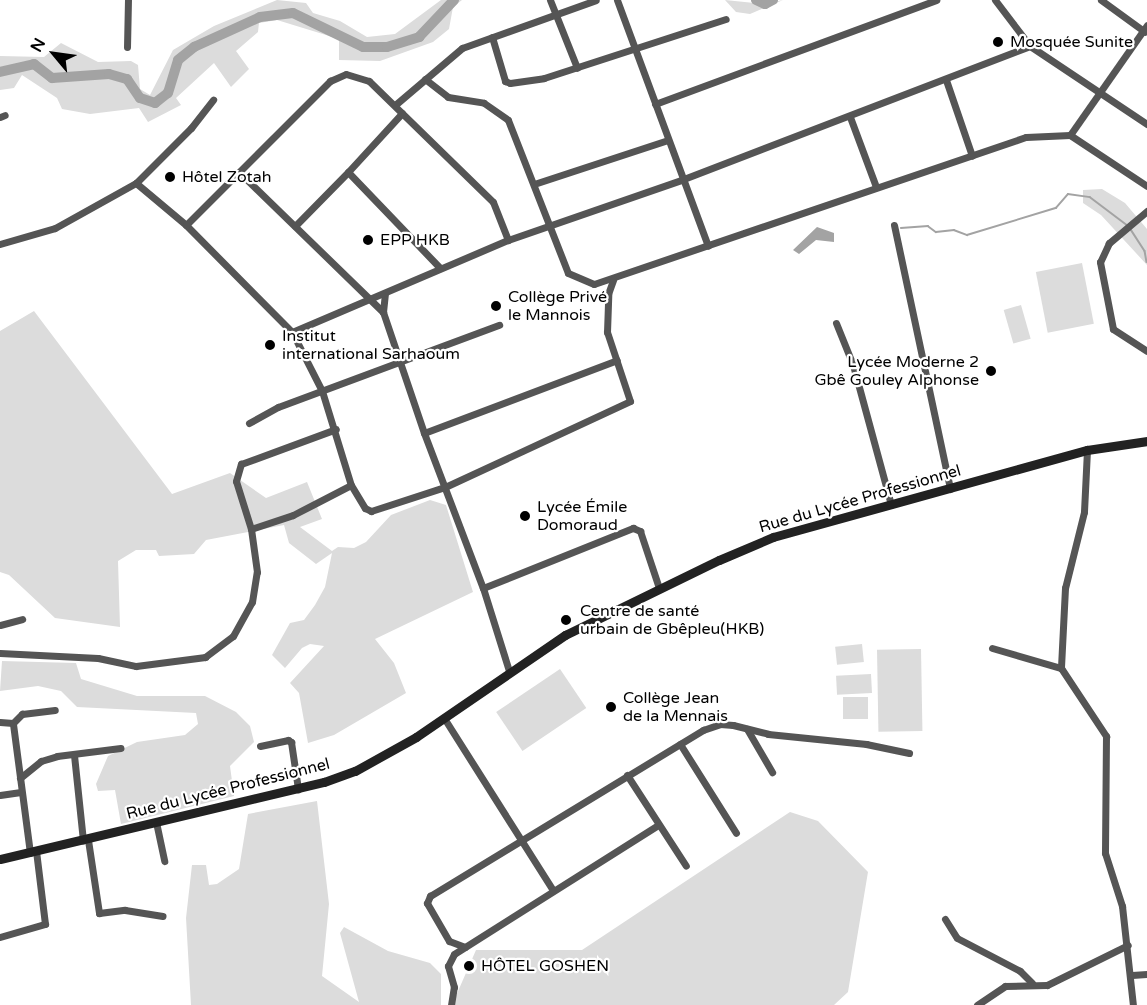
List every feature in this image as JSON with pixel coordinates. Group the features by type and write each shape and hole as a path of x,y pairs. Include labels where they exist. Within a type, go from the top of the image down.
{"main road":[{"name":"Rue du Lycée Professionnel","path":"0,859 298,789 355,771 444,718 509,671 565,635 659,588 773,537 1087,450 1147,441"}],"street":[{"path":"127,47 128,0"},
{"path":"550,0 577,68"},
{"path":"394,105 462,48 596,0"},
{"path":"617,0 681,180 708,246"},
{"path":"655,104 936,0"},
{"path":"995,0 1030,46 1099,95 1147,124"},
{"path":"1070,135 1146,30 1101,0"},
{"path":"492,37 507,83 543,78 726,19"},
{"path":"292,332 508,240 681,180 1030,46"},
{"path":"186,225 337,78 346,74 369,81 493,202 508,240"},
{"path":"425,79 448,97 484,104 508,120 568,273 594,284 608,294"},
{"path":"946,80 972,156"},
{"path":"0,244 55,228 108,202 136,183 191,128 213,100"},
{"path":"295,226 402,113"},
{"path":"850,117 876,187"},
{"path":"594,284 614,280 876,187 1026,137 1070,135 1147,186"},
{"path":"534,184 668,140"},
{"path":"239,172 383,312"},
{"path":"348,172 440,268"},
{"path":"136,183 186,225 292,332 322,392 336,429 351,485 364,508 371,511 445,487 630,401 607,332 608,294 614,280"},
{"path":"1147,211 1109,243 1100,262 1113,329 1147,351"},
{"path":"894,225 950,489"},
{"path":"385,293 383,312 424,433 483,588 509,671"},
{"path":"836,323 853,365 889,504"},
{"path":"249,423 278,406 402,363 499,325"},
{"path":"424,433 617,360"},
{"path":"0,653 98,658 136,666 192,661 214,652 233,636 252,602 257,572 251,529 236,481 241,464 336,429"},
{"path":"1087,450 1084,512 1066,582 1061,669 1106,736 1105,853 1122,906 1132,975 1133,1005"},
{"path":"251,529 293,515 351,485"},
{"path":"483,588 633,528 640,531 659,588"},
{"path":"0,625 22,619"},
{"path":"992,648 1061,669"},
{"path":"0,723 13,723 22,714 55,710"},
{"path":"444,718 518,841 552,889"},
{"path":"0,937 45,924 21,792 13,723"},
{"path":"465,947 449,941 428,899 518,841 680,744 720,724 909,753"},
{"path":"747,729 772,772"},
{"path":"260,746 289,740 298,789"},
{"path":"680,744 736,833"},
{"path":"20,778 41,761 120,748"},
{"path":"74,755 85,840 99,913 125,910 163,916"},
{"path":"627,776 686,866"},
{"path":"0,795 21,792"},
{"path":"156,822 164,861"},
{"path":"451,1005 454,987 448,966 450,958 552,889 658,825"},
{"path":"945,919 957,938 1020,971 1032,983"},
{"path":"977,1005 1005,986 1052,983 1097,957 1128,945"},
{"path":"1132,975 1147,974"}],"shaded area":[{"path":"277,0 306,3 313,13 340,21 367,37 395,34 441,0 462,0 453,7 449,29 433,42 380,61 339,60 339,39 277,20 259,23 258,32 236,51 249,69 231,87 214,63 176,98 181,105 148,122 139,108 90,114 62,109 57,98 22,75 14,88 0,90 0,56 44,57 61,43 98,62 131,61 138,65 140,89 150,95 173,50 214,26"},
{"path":"725,0 765,4 783,0 750,14 736,12"},
{"path":"1102,189 1125,203 1147,229 1147,265 1101,215 1083,203 1083,190"},
{"path":"817,227 834,233 834,242 816,240 799,254 793,250"},
{"path":"1082,263 1094,324 1048,333 1036,272"},
{"path":"1021,305 1031,339 1013,344 1004,310"},
{"path":"34,311 172,494 230,473 266,498 307,482 322,519 300,527 332,551 338,547 354,548 366,542 391,515 430,500 446,505 473,592 375,639 394,663 406,693 334,735 308,743 299,693 290,683 324,646 310,644 302,648 285,668 272,655 290,623 304,620 315,605 325,587 332,553 316,564 289,543 284,525 206,540 194,554 159,556 156,550 136,550 118,561 120,627 55,618 9,575 0,572 0,331"},
{"path":"862,644 864,662 837,665 835,647"},
{"path":"921,649 922,731 878,732 877,650"},
{"path":"2,661 76,663 81,679 137,696 205,696 236,712 250,726 254,742 230,766 234,796 121,824 115,790 98,791 96,784 108,756 137,742 185,735 198,724 196,713 77,707 61,691 38,686 0,691"},
{"path":"560,669 586,708 522,751 496,712"},
{"path":"871,674 872,693 837,695 836,676"},
{"path":"843,697 868,697 868,719 843,719"},
{"path":"317,801 329,904 322,976 359,1002 340,933 344,927 388,951 430,963 441,974 441,1005 191,1005 186,918 192,865 206,865 209,885 217,884 239,869 248,814"},
{"path":"790,812 818,821 868,872 848,992 834,1005 452,1005 476,950 582,950"}],"waterway":[{"path":"0,72 34,64 52,78 109,74 127,79 140,98 155,103 168,93 178,60 194,47 260,17 293,13 363,47 387,47 419,37 454,0"},
{"path":"756,0 765,4 773,0"},
{"path":"901,228 928,226 936,232 954,230 967,235 1056,208 1068,194 1090,197 1127,225"},
{"path":"1130,228 1145,251 1147,262"}],"place":[{"name":"Mosquée Sunite","path":"998,42"},
{"name":"Hôtel Zotah","path":"170,177"},
{"name":"EPP HKB","path":"368,240"},
{"name":"Collège Privé le Mannois","path":"496,306"},
{"name":"Institut international Sarhaoum","path":"270,345"},
{"name":"Lycée Moderne 2 Gbê Gouley Alphonse","path":"991,371"},
{"name":"Lycée Émile Domoraud","path":"525,516"},
{"name":"Centre de santé urbain de Gbêpleu(HKB)","path":"566,620"},
{"name":"Collège Jean de la Mennais","path":"611,707"},
{"name":"HÔTEL GOSHEN","path":"469,966"}]}
